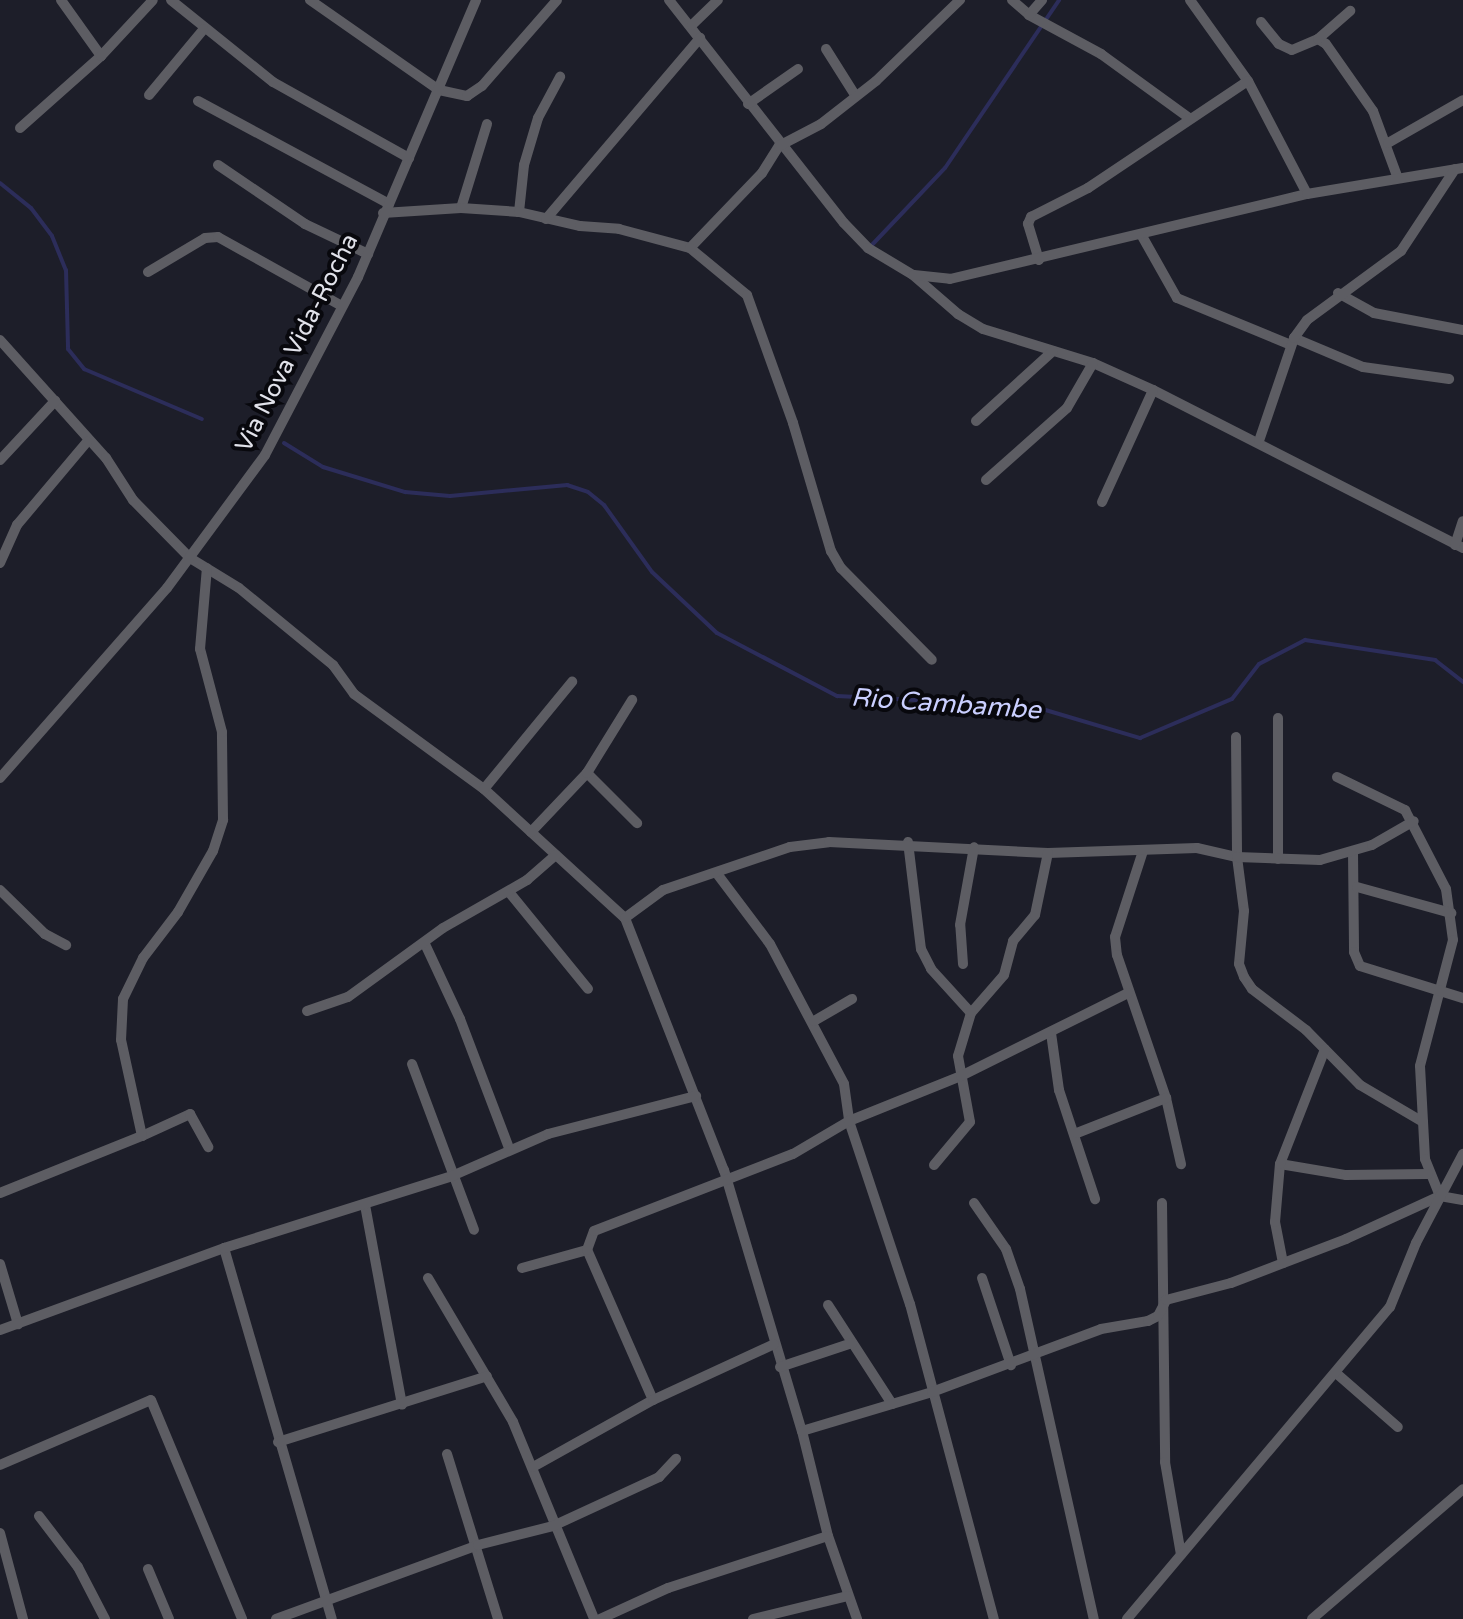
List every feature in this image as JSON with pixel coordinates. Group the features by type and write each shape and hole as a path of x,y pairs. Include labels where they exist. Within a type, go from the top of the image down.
{"street":[{"path":"61,0 101,56"},
{"path":"20,128 101,56 153,0"},
{"path":"171,0 203,30 273,82 409,158"},
{"path":"310,0 439,90 457,96 474,93 557,0"},
{"name":"Via Nova Vida-Rocha","path":"0,778 190,558 265,455 368,254 476,0"},
{"path":"669,0 692,25 779,146 868,248 913,275 939,300 983,329 1093,363 1153,390 1259,441 1459,547 1463,521"},
{"path":"692,25 718,0"},
{"path":"690,248 762,173 779,146 821,124 960,0"},
{"path":"1012,0 1029,15 1101,54 1189,118"},
{"path":"1029,15 1042,0"},
{"path":"1190,0 1248,81 1307,194"},
{"path":"1261,22 1292,50 1318,39 1350,11"},
{"path":"149,95 203,30"},
{"path":"546,219 700,38"},
{"path":"1318,39 1361,91 1388,143 1397,176"},
{"path":"826,49 855,95"},
{"path":"748,104 798,69"},
{"path":"519,212 524,165 538,118 560,77"},
{"path":"1039,260 1028,224 1031,217 1088,188 1248,81"},
{"path":"1388,143 1463,100"},
{"path":"198,101 386,208 519,212 619,229 690,248 747,295 793,423 831,551 841,568 932,660"},
{"path":"461,208 487,124"},
{"path":"218,165 305,224 368,254"},
{"path":"913,275 950,279 1142,236 1307,194 1397,176 1459,168"},
{"path":"1259,441 1293,342 1338,293 1401,251 1459,168"},
{"path":"1142,236 1177,298 1363,367 1449,379"},
{"path":"148,272 205,238 218,237 342,306"},
{"path":"1338,293 1374,313 1463,330"},
{"path":"0,340 190,558 333,665 362,701 484,789 625,918 726,1178 780,1367 802,1431 828,1536 857,1619"},
{"path":"976,421 1053,351"},
{"path":"986,480 1067,408 1093,363"},
{"path":"1102,502 1153,390"},
{"path":"0,460 55,401"},
{"path":"0,563 17,525 87,442"},
{"path":"142,1136 121,1040 123,999 143,958 178,912 213,851 223,820 222,732 200,649 207,568"},
{"path":"484,789 572,682"},
{"path":"531,832 587,773 632,700"},
{"path":"1278,718 1278,859"},
{"path":"1236,737 1237,857 1244,911 1239,950 1244,977 1325,1049 1360,1085 1423,1122"},
{"path":"587,773 637,823"},
{"path":"1337,777 1391,801 1414,821 1446,889 1453,940 1420,1066 1428,1174 1440,1196"},
{"path":"625,918 663,890 718,875 790,847 908,842 1048,853 1197,848 1237,857 1320,860 1353,852 1414,821"},
{"path":"908,842 921,949 931,969 971,1013"},
{"path":"963,964 960,925 974,847"},
{"path":"1143,851 1115,937 1128,993 1166,1098 1181,1164"},
{"path":"1353,852 1357,887 1354,952 1360,966 1463,998"},
{"path":"934,1165 970,1122 958,1056 971,1013 1004,975 1013,941 1035,915 1048,853"},
{"path":"307,1011 348,997 443,928 509,892 556,855"},
{"path":"718,875 770,944 814,1021 844,1084 849,1121 910,1304 994,1619"},
{"path":"1357,887 1451,913"},
{"path":"0,890 45,934 66,945"},
{"path":"509,892 588,989"},
{"path":"425,944 460,1019 509,1148"},
{"path":"653,1400 587,1250 594,1231 793,1154 849,1121 961,1076 1128,993"},
{"path":"814,1021 852,999"},
{"path":"1051,1033 1059,1090 1077,1133 1095,1199"},
{"path":"1283,1263 1275,1222 1280,1164 1325,1049"},
{"path":"412,1064 474,1230"},
{"path":"0,1330 224,1248 452,1176 509,1148 696,1096"},
{"path":"1077,1133 1166,1098"},
{"path":"0,1193 190,1114 208,1147"},
{"path":"1127,1619 1390,1307 1440,1196 1463,1154"},
{"path":"1280,1164 1346,1175 1428,1174"},
{"path":"802,1431 932,1392 1101,1329 1148,1321 1158,1316 1166,1300 1283,1263 1440,1196 1463,1200"},
{"path":"974,1203 1006,1249 1038,1355 1094,1619"},
{"path":"1162,1203 1166,1300 1165,1462 1181,1555"},
{"path":"365,1205 402,1405"},
{"path":"224,1248 332,1619"},
{"path":"522,1268 587,1250"},
{"path":"0,1264 18,1324"},
{"path":"428,1278 487,1376 533,1467 553,1526 597,1619 668,1588 828,1536"},
{"path":"982,1278 1011,1365"},
{"path":"828,1305 892,1404"},
{"path":"780,1367 852,1343"},
{"path":"533,1467 653,1400 774,1344"},
{"path":"1336,1373 1398,1427"},
{"path":"278,1442 487,1376"},
{"path":"0,1465 151,1400 242,1619"},
{"path":"447,1454 478,1545 498,1619"},
{"path":"276,1619 478,1545 553,1526 659,1477 676,1459"},
{"path":"1312,1619 1463,1489"},
{"path":"39,1516 78,1567 105,1619"},
{"path":"0,1533 23,1619"},
{"path":"148,1569 169,1619"},
{"path":"753,1619 848,1596"}],"waterway":[{"path":"870,247 945,168 1059,0"},
{"name":"Rio Cambambe","path":"0,183 31,208 52,236 66,270 68,349 84,369 202,419"},
{"name":"Rio Cambambe","path":"284,443 323,467 405,492 450,496 567,485 588,492 604,505 652,572 717,633 837,696 1032,706 1140,738 1232,699 1259,664 1305,640 1435,660 1463,682"}]}
